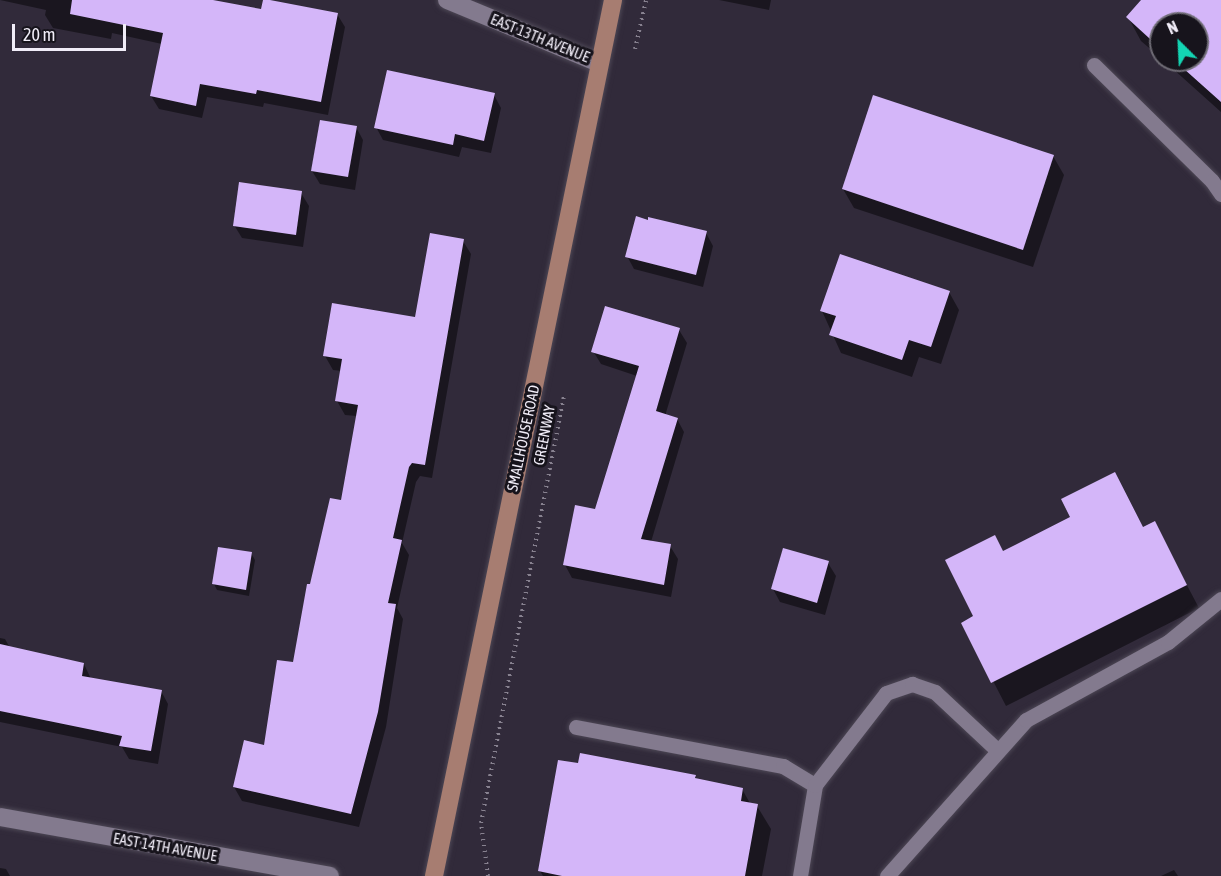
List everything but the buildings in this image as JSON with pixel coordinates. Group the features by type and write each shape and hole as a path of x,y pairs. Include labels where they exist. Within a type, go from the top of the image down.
{"street":[{"name":"EAST 13TH AVENUE","path":"447,0 599,63"},
{"name":"SMALLHOUSE ROAD","path":"434,876 599,63 614,0"},
{"name":"EAST 14TH AVENUE","path":"0,817 330,876"}],"lane":[{"path":"1094,65 1212,181 1221,194"},
{"path":"887,876 1026,720 1168,642 1221,600"},
{"path":"800,876 815,784 886,693 912,684 935,692 998,750"},
{"path":"576,727 783,766 815,784"}],"path":[{"path":"633,60 646,0"},
{"name":"GREENWAY","path":"488,876 481,823 565,393"}]}
